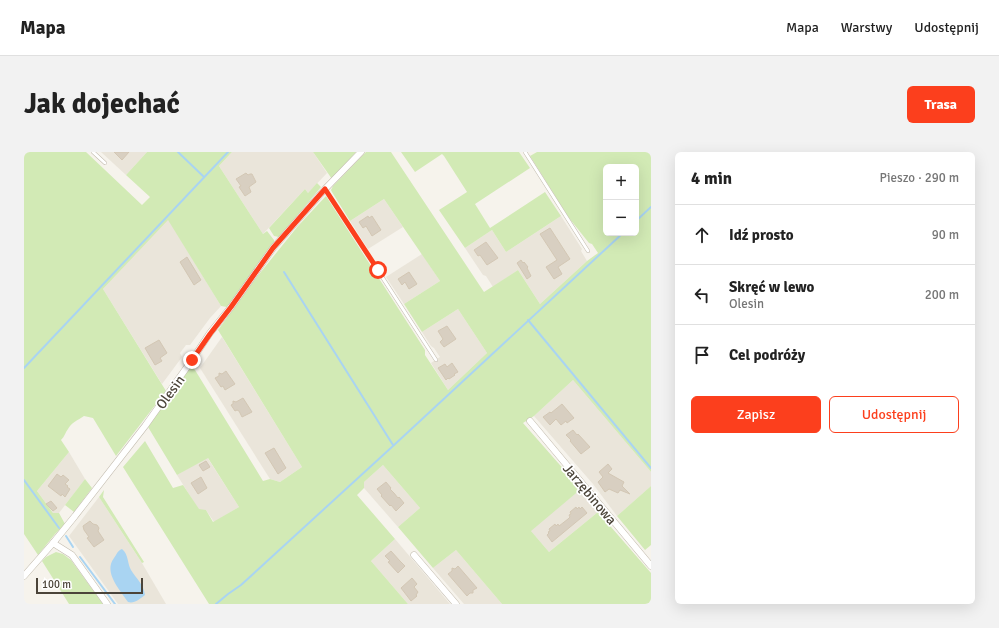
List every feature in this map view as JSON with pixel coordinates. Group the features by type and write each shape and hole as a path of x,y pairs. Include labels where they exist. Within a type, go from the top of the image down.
{"street":[{"name":"Olesin","path":"24,576 54,543 145,426 273,248 325,189 361,152"},
{"name":"Jarzębinowa","path":"530,421 651,566"},
{"path":"54,543 72,555 107,604"},
{"path":"414,555 456,604"}],"lane":[{"path":"93,152 105,163"},
{"path":"525,152 588,251"},
{"path":"325,189 436,360"}],"shaded area":[{"path":"101,152 147,152 126,175"},
{"path":"232,152 313,152 327,173 308,193 305,189 263,234 219,166"},
{"path":"384,199 403,227 368,249 350,221"},
{"path":"561,216 582,249 581,251 587,261 540,304 518,270 493,287 465,248 492,230 506,252"},
{"path":"168,219 221,306 190,345 186,345 180,353 182,357 162,384 103,289"},
{"path":"422,254 440,281 404,304 386,277"},
{"path":"458,309 487,353 448,390 431,363 440,357 422,332"},
{"path":"222,337 302,467 280,482 270,479 200,368"},
{"path":"573,380 651,472 651,486 617,516 593,484 534,416"},
{"path":"69,452 85,479 59,513 53,513 37,491"},
{"path":"207,457 239,507 214,522 206,510 199,510 177,475"},
{"path":"383,465 420,508 398,527 364,488 364,482"},
{"path":"581,489 598,512 549,552 530,530"},
{"path":"99,497 142,563 166,604 118,604 69,536"},
{"path":"395,539 450,604 408,604 371,561"},
{"path":"456,550 502,604 464,604 433,568"}],"green space":[{"path":"24,152 86,152 142,205 150,197 126,175 147,152 232,152 219,166 263,234 267,231 274,240 274,245 227,307 221,306 168,220 103,289 166,391 116,456 93,418 84,416 69,427 61,440 69,452 37,491 53,513 59,513 65,524 38,555 24,534"},
{"path":"313,152 356,152 332,179"},
{"path":"366,152 391,152 484,292 518,270 540,304 587,261 598,253 569,218 530,156 537,152 651,152 651,472 573,380 534,416 523,423 581,489 531,531 549,552 598,512 651,573 651,604 502,604 456,550 433,568 398,527 420,508 383,465 364,482 364,488 357,495 395,539 371,561 408,604 209,604 123,467 145,441 173,488 183,485 199,509 206,510 213,522 239,507 208,458 177,475 148,427 188,370 193,368 263,481 270,479 280,482 302,467 218,330 256,278 298,226 326,196 425,350 425,355 448,390 487,353 458,309 422,332 404,304 440,281 384,199 350,221 331,190 333,186"},
{"path":"401,152 519,152 530,168 475,204 490,228 545,192 561,216 506,252 492,230 465,248 439,210 467,192 444,156 442,154 415,172"},
{"path":"317,183 321,187 281,235 279,237 274,236 269,228 305,189 308,193"},
{"path":"85,479 92,488 74,512 65,505"},
{"path":"651,486 651,545 645,550 617,516"},
{"path":"104,490 103,497 144,562 142,563 99,497"},
{"path":"56,552 63,554 71,560 103,604 69,604 42,561 46,557"}],"water":[{"path":"122,549 126,554 131,570 144,591 145,595 137,601 128,602 111,575 111,563 118,552"}],"building":[{"path":"114,152 129,152 122,160"},
{"path":"246,173 248,175 252,174 256,182 249,187 251,192 245,196 236,179"},
{"path":"368,216 369,218 372,216 381,230 372,236 366,226 363,228 359,222"},
{"path":"550,228 570,259 558,267 562,274 554,279 546,267 557,260 540,234"},
{"path":"486,242 498,258 487,265 480,255 478,256 474,250"},
{"path":"187,257 201,280 194,285 180,262"},
{"path":"521,260 528,267 527,268 531,276 527,279 517,263"},
{"path":"409,272 417,284 409,289 405,282 402,285 398,279"},
{"path":"447,326 456,339 444,347 440,342 443,339 438,331"},
{"path":"159,340 167,353 160,358 162,361 155,365 145,348"},
{"path":"452,363 458,372 446,380 438,368 445,364 447,367"},
{"path":"226,371 235,384 225,390 215,378 219,376 219,373 222,374"},
{"path":"243,398 252,412 242,417 239,411 235,411 231,405 233,404 233,401 236,402"},
{"path":"562,404 574,418 561,425 556,419 550,425 543,417 550,412 551,413"},
{"path":"573,430 590,447 581,454 566,435"},
{"path":"274,448 286,468 278,474 265,453"},
{"path":"206,461 210,467 203,471 199,465"},
{"path":"608,464 612,469 608,473 624,482 622,486 630,494 620,490 618,493 609,489 605,492 598,482 603,477 599,472"},
{"path":"57,474 61,477 63,475 69,480 65,484 70,489 65,497 62,494 61,496 48,486"},
{"path":"201,477 207,488 198,494 191,483"},
{"path":"386,482 391,488 390,489 404,503 396,511 381,496 382,495 377,489"},
{"path":"51,501 57,508 53,511 46,504"},
{"path":"576,507 577,509 579,507 580,509 582,507 587,513 552,542 547,535 550,531 549,529 555,524 556,526 558,524 559,526 568,519 570,517 569,515 571,514 570,512"},
{"path":"90,521 97,525 99,528 98,531 104,540 94,547 87,538 89,537 83,526"},
{"path":"391,551 405,566 398,573 388,562 390,561 385,556"},
{"path":"458,566 477,588 473,590 473,593 470,593 467,596 448,574 452,571 452,568 455,569"},
{"path":"412,578 417,584 414,587 418,592 416,595 417,596 411,601 401,588"}],"waterway":[{"path":"178,152 204,177"},
{"path":"24,368 228,152"},
{"path":"639,218 651,207"},
{"path":"216,604 241,585 620,236"},
{"path":"284,272 393,445"},
{"path":"528,320 651,468"},
{"path":"24,480 59,528"},
{"path":"66,536 73,547"},
{"path":"80,557 115,604"}],"route":[{"path":"192,360 273,248 325,189 378,270"}]}
